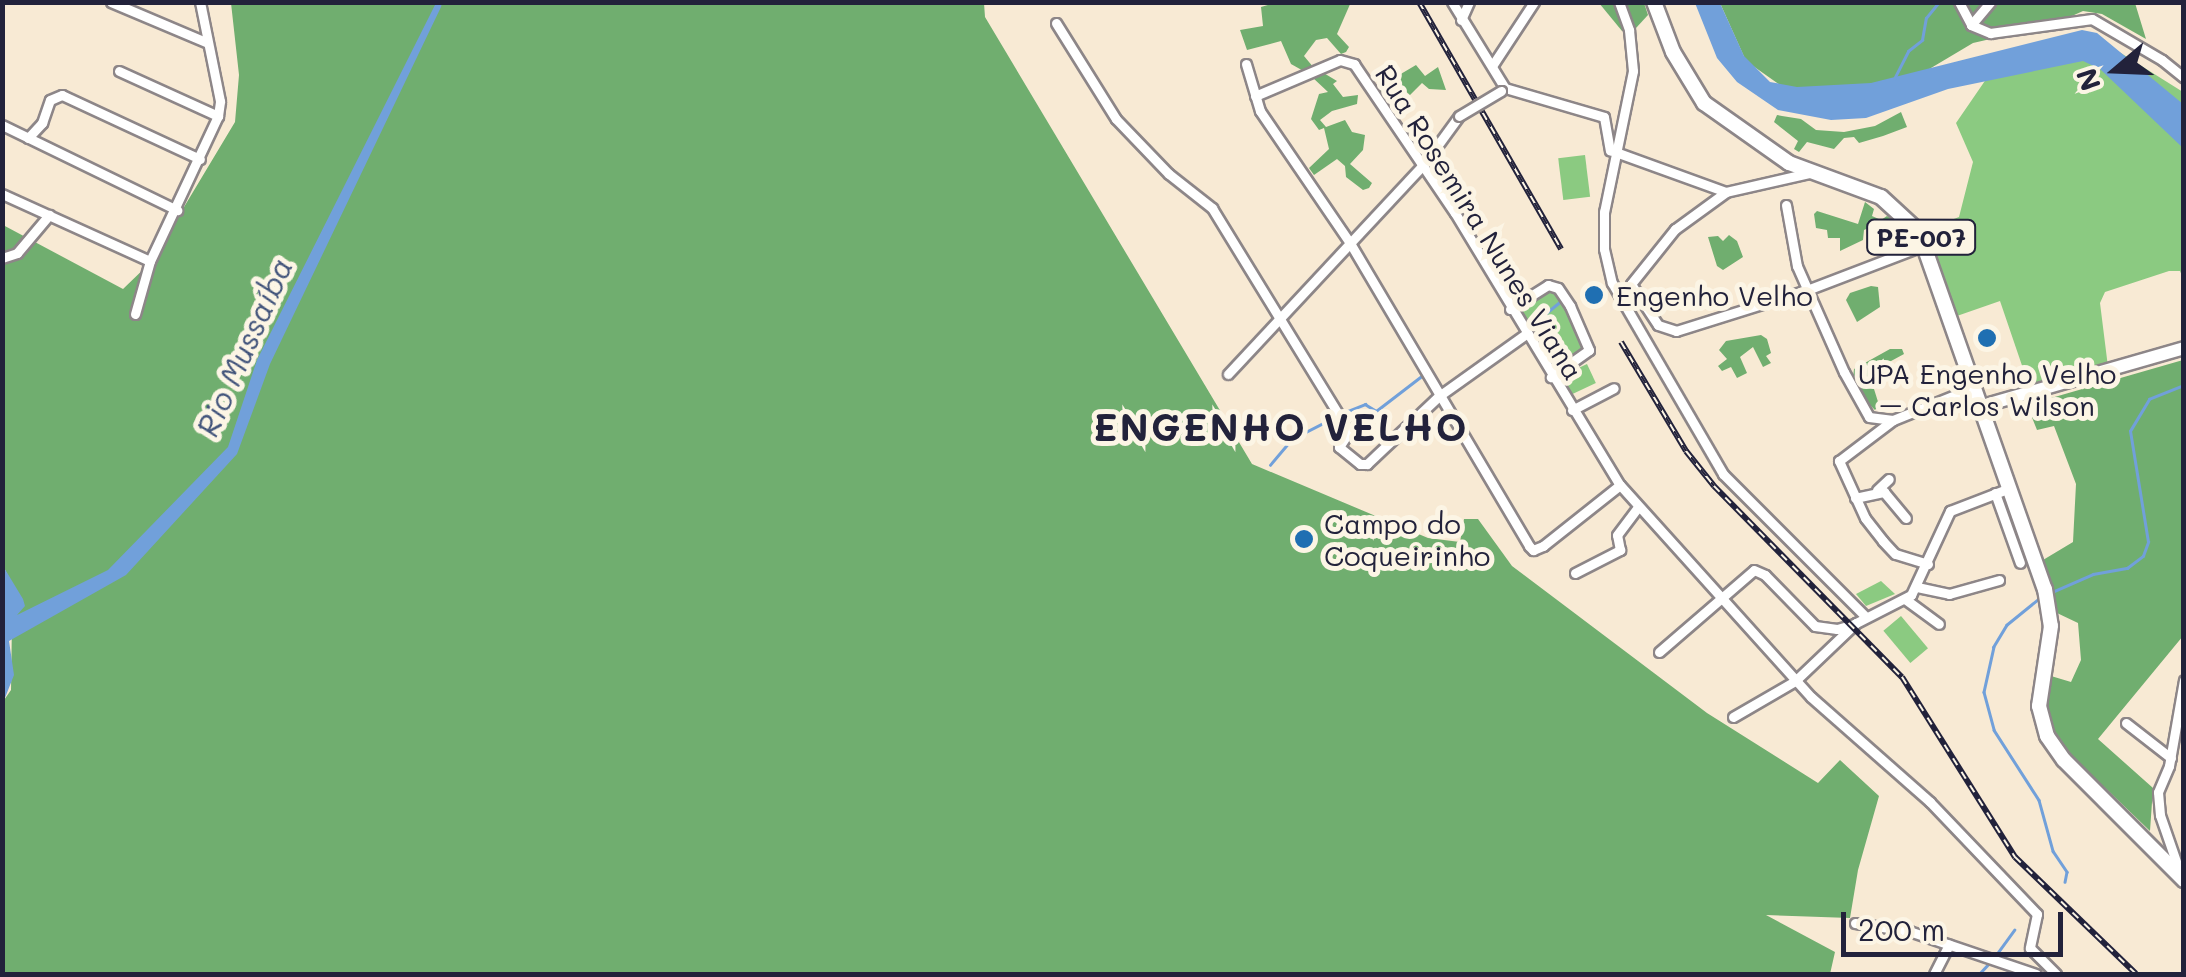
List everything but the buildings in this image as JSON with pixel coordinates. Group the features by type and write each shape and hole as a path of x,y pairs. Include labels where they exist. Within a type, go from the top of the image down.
{"main road":[{"name":"PE-007","path":"1654,2 1673,52 1704,103 1770,152 1809,173 1881,197 1910,220 1925,245 1982,406 2003,491 2045,589 2050,640 2039,706 2047,736 2064,760 2182,878"},
{"path":"1982,406 2184,348"}],"street":[{"path":"111,2 208,44"},
{"path":"135,314 150,260 177,210 218,116 220,101 200,2"},
{"path":"1452,2 1503,90"},
{"path":"1461,20 1468,2"},
{"path":"1492,66 1534,2"},
{"path":"1620,2 1629,30 1633,71 1607,192 1604,249 1622,306 1722,474 1861,620"},
{"path":"1960,2 1971,24 1990,33 2092,19 2162,60 2184,78"},
{"path":"1971,24 1990,2"},
{"path":"1056,23 1116,119 1169,174 1207,200 1339,415 1349,434 1338,446 1364,466 1439,396 1526,334"},
{"name":"Rua Rosemira Nunes Viana","path":"1255,96 1348,58 1424,164 1620,484 1795,681 1930,802 2039,920 2028,940 2030,948 2056,974"},
{"path":"1246,64 1260,111 1350,244 1533,550 1620,484"},
{"path":"120,71 218,116"},
{"path":"1228,374 1424,164 1459,116 1503,90 1607,119 1606,147 1616,154 1726,192"},
{"path":"28,138 42,123 50,100 62,94 200,158"},
{"path":"2,125 177,210"},
{"path":"1809,173 1726,192 1675,229 1631,284 1658,325 1671,332 1807,290 1925,245"},
{"path":"2,194 150,260"},
{"path":"1786,204 1792,246 1807,290 1866,413 1874,420 1893,420"},
{"path":"2,258 17,253 49,216"},
{"path":"1510,308 1548,285 1558,288 1570,306 1589,350 1551,377"},
{"path":"1622,306 1636,296"},
{"name":"Rua Rosemira Nunes Viana","path":"1572,410 1614,388"},
{"path":"1928,564 1888,548 1855,498 1839,461 1893,420 1974,388"},
{"path":"1855,498 1877,490 1889,479"},
{"path":"1877,490 1896,501 1906,518"},
{"path":"1659,652 1757,570 1815,626 1837,629 1861,620 1905,599 1917,587 1946,514 2003,491 2020,563"},
{"path":"1575,572 1620,550 1619,532 1638,507"},
{"path":"1917,587 1948,594 1999,580"},
{"path":"1905,599 1939,624"},
{"path":"1734,717 1795,681 1861,620"},
{"path":"2182,878 2158,805 2171,758 2176,701 2184,680"},
{"path":"2126,723 2171,758"},
{"path":"1855,923 1909,931 2036,974"},
{"path":"1934,974 1950,945"}],"green space":[{"path":"1351,2 1337,34 1349,47 1346,52 1341,54 1327,38 1316,40 1304,56 1314,68 1307,73 1291,64 1281,41 1247,50 1240,30 1263,26 1261,7 1275,3"},
{"path":"231,3 984,3 985,17 1252,464 1428,538 1460,542 1464,519 1478,519 1512,566 1707,713 1818,783 1840,760 1879,796 1858,870 1850,918 1766,915 1835,952 1830,974 3,974 2,703 11,690 12,619 24,606 3,566 3,225 123,289 151,262 235,122 239,75"},
{"path":"1599,3 1644,3 1648,15 1636,28 1622,31"},
{"path":"1720,3 2135,3 2146,39 2102,14 2083,11 2052,25 1973,43 1894,90 1794,95 1746,61"},
{"path":"2116,50 2183,92 2183,278 2180,271 2169,271 2105,292 2100,303 2108,367 2030,389 2000,301 1954,317 1925,230 1959,217 1973,162 1956,123 2002,56"},
{"path":"1416,65 1425,76 1438,67 1446,90 1429,89 1422,83 1410,95 1403,89 1387,102 1377,88"},
{"path":"1322,72 1337,81 1333,84 1343,97 1358,95 1357,104 1332,111 1320,120 1326,127 1345,120 1352,132 1365,135 1363,150 1350,164 1372,183 1369,188 1363,190 1346,177 1345,166 1337,159 1314,175 1309,168 1329,149 1324,128 1319,130 1311,119 1319,94 1328,92 1312,77"},
{"path":"1901,112 1907,127 1859,143 1854,137 1844,138 1834,149 1807,142 1799,152 1794,149 1798,141 1774,122 1777,115 1801,119 1816,130 1844,132 1875,126"},
{"path":"1585,155 1590,197 1563,200 1558,158"},
{"path":"1865,202 1874,209 1872,216 1881,220 1887,216 1897,222 1913,245 1898,249 1875,225 1864,230 1863,240 1840,251 1840,238 1828,238 1827,230 1816,228 1817,211 1858,224"},
{"path":"1729,235 1737,241 1743,257 1723,270 1717,266 1708,237 1718,236 1723,241"},
{"path":"1555,287 1589,346 1553,370 1515,307"},
{"path":"1878,287 1880,307 1857,322 1846,300 1850,293"},
{"path":"1761,335 1767,339 1771,353 1766,356 1771,363 1763,367 1753,347 1740,357 1747,373 1737,378 1731,367 1722,371 1718,366 1727,359 1719,350 1726,341"},
{"path":"1890,349 1902,349 1904,354 1869,373 1879,405 1875,410 1861,396 1853,378 1854,369"},
{"path":"2183,360 2183,636 2098,739 2153,788 2150,831 2070,754 2050,728 2046,698 2051,676 2071,682 2081,660 2078,623 2057,613 2043,560 2073,542 2076,484 2054,426 2037,430 2027,405"},
{"path":"1587,364 1596,383 1571,394 1563,375"},
{"path":"1881,581 1895,594 1866,606 1856,594"},
{"path":"1901,616 1928,648 1910,663 1883,631"}],"water":[{"name":"Rio Mussaíba","path":"436,3 442,3 441,7 270,364 237,454 126,575 9,641 14,675 3,703 3,566 25,606 17,615 108,570 228,447 257,360"},
{"path":"1695,3 1720,3 1744,56 1770,82 1797,87 1871,83 2082,30 2097,33 2183,104 2183,148 2100,69 2083,61 1948,89 1866,118 1831,120 1778,110 1737,82 1717,58"}],"waterway":[{"path":"1894,79 1908,51 1922,40 1926,18 1939,2"},
{"path":"1529,327 1561,301"},
{"path":"1343,413 1365,404 1376,411 1423,375"},
{"path":"2050,593 2093,574 2127,568 2143,556 2148,542 2130,431 2149,399 2184,385"},
{"path":"1270,465 1292,439 1335,417"},
{"path":"2039,599 2007,625 1994,647 1984,692 1994,730 2039,800 2053,851 2067,872 2065,882"},
{"path":"1996,955 2014,930"},
{"path":"1979,974 1991,961"}],"railway":[{"path":"1419,2 1561,249"},
{"path":"1621,342 1686,451 1714,486 1902,677 2015,857 2136,974"}],"place":[{"name":"Engenho Velho","path":"1594,295"},
{"name":"UPA Engenho Velho – Carlos Wilson","path":"1987,338"},
{"name":"Campo do Coqueirinho","path":"1304,539"}],"district":[{"name":"ENGENHO VELHO","path":"1281,427"}]}
